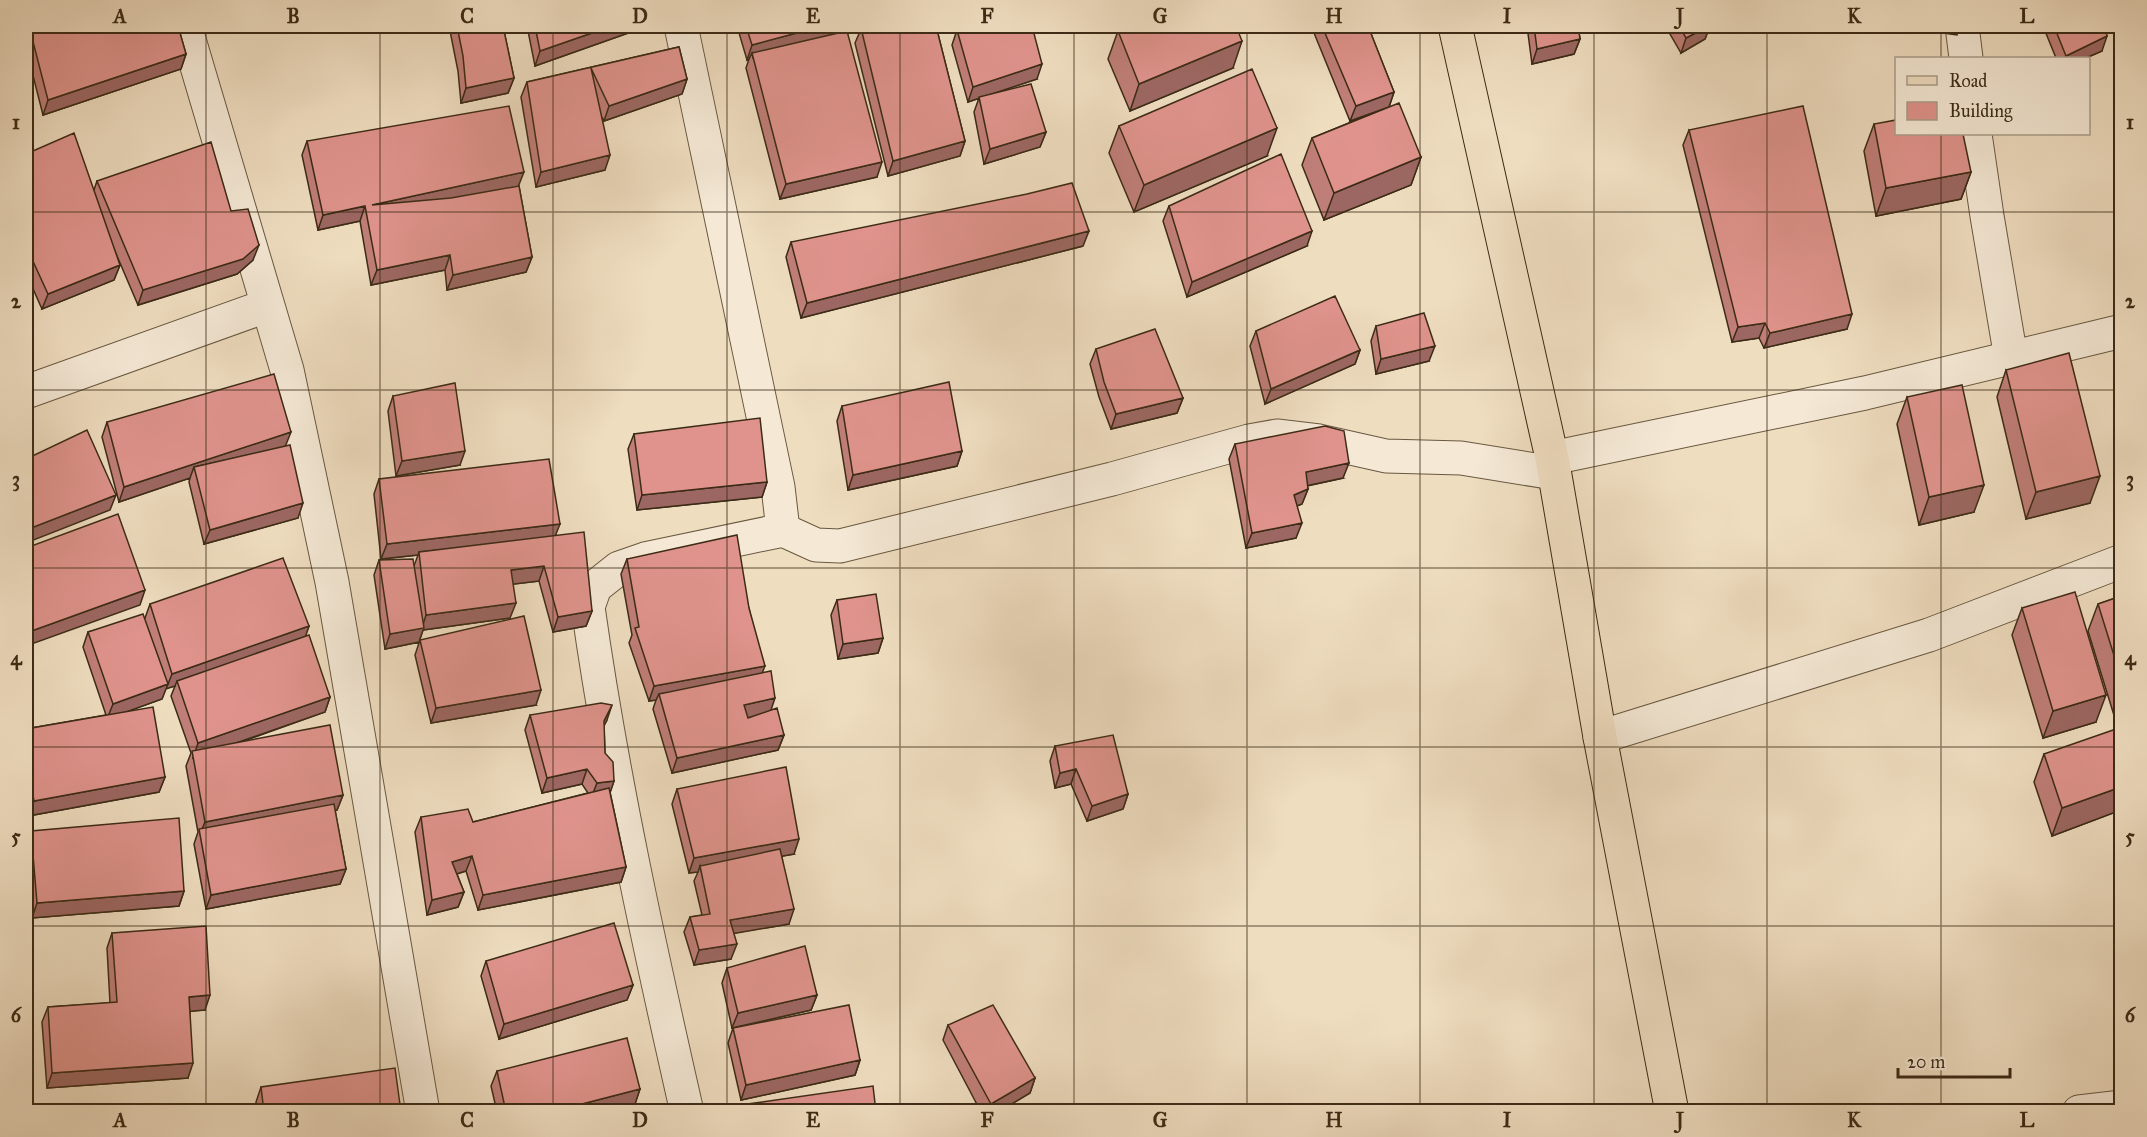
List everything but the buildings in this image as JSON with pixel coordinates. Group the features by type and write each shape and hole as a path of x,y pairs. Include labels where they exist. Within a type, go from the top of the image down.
{"main road":[{"path":"1455,26 1553,466 1600,737 1672,1112"}],"street":[{"path":"185,26 266,306 287,370 333,582 423,1112"},
{"path":"681,26 778,487 783,530"},
{"path":"1962,26 1966,57"},
{"path":"1975,135 2011,358"},
{"path":"26,392 266,306"},
{"path":"687,1112 656,976 620,798 588,608 596,587 619,568 645,559 783,530 816,545 840,546 1112,479 1249,441 1277,436 1319,441 1386,456 1461,458 1553,466 2121,331"},
{"path":"1600,737 1929,635 2121,561"},
{"path":"2079,1112 2121,1107"}]}
